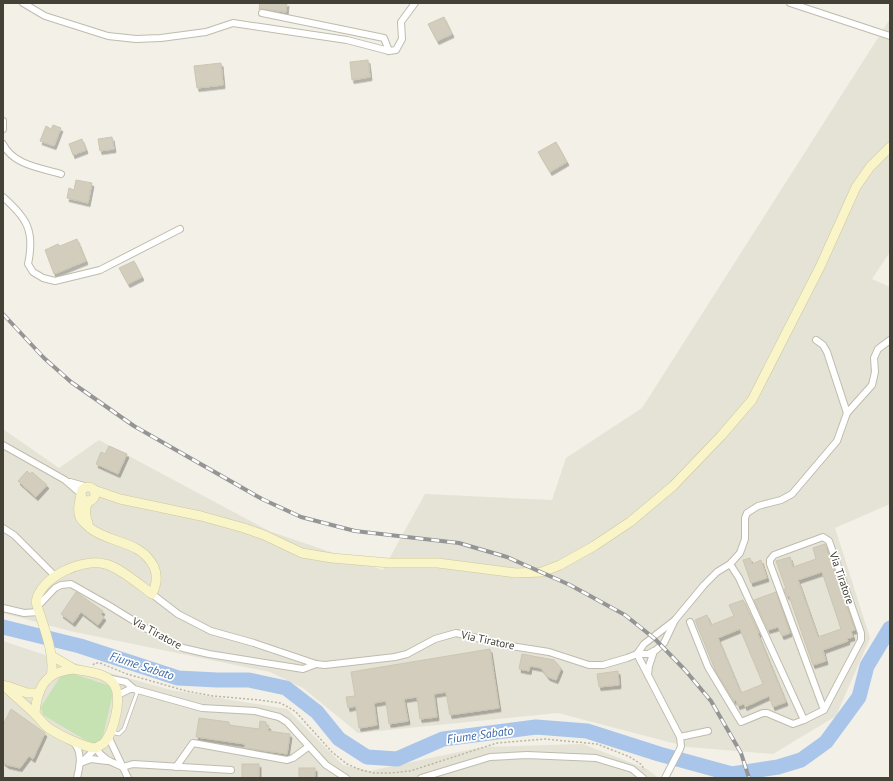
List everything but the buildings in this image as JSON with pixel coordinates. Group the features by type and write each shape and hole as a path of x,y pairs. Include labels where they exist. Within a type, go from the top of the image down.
{"street":[{"path":"23,3 45,16 108,36 161,38 206,32 233,23 348,40 389,50 396,50 402,39 401,22 415,3"},
{"path":"790,3 890,36"},
{"path":"262,13 384,38 389,50"},
{"path":"3,121 3,129"},
{"path":"3,144 8,154 23,163 61,174"},
{"path":"35,714 39,693 51,676 53,668 52,656 36,602 38,594 55,576 74,566 105,564 115,568 152,594 156,587 156,571 151,562 138,549 99,534 84,524 79,512 82,490 91,494 201,516 264,535 302,553 332,558 389,563 438,563 516,573 542,572 560,565 594,546 624,526 673,486 721,436 752,400 820,267 856,187 870,167 890,148"},
{"path":"3,197 18,210 29,228 31,250 28,264 32,272 42,278 55,281 100,270 180,229"},
{"path":"816,340 823,345 827,352 847,413"},
{"name":"Via Tiratore","path":"637,654 644,644 675,620 704,585 717,572 730,564 743,547 745,539 745,518 747,513 758,506 781,500 792,494 837,441 847,413 872,384 875,372 874,358 878,349 890,340"},
{"path":"3,445 91,494"},
{"path":"65,480 81,495"},
{"path":"89,527 85,510 91,494"},
{"path":"3,528 14,535 55,576"},
{"name":"Via Tiratore","path":"823,537 829,541 861,633 861,640 824,710 770,564 770,560 774,555 823,537"},
{"path":"730,564 739,578 804,720"},
{"name":"Via Tiratore","path":"38,609 55,588 61,584 71,584 108,604 146,629 183,648 209,654 303,670 316,664"},
{"name":"Via Tiratore","path":"152,594 178,614 211,631 254,643 303,661 316,664 395,657 415,651 435,639 456,633 504,645 549,652 589,665 603,665 637,654 648,654 654,651 664,643 675,620"},
{"path":"3,608 24,613 38,609"},
{"path":"690,622 708,667 741,722 763,713 767,713 793,724 824,710"},
{"path":"648,676 649,666 654,651"},
{"path":"637,654 680,738 680,750 665,778"},
{"path":"52,656 74,669 126,682 136,689"},
{"path":"51,676 74,669"},
{"path":"80,764 103,743 109,734 117,707 118,696 116,688 112,681 104,677"},
{"path":"3,685 27,693 39,693"},
{"path":"3,685 47,726 74,743 78,751 80,764 77,778"},
{"path":"118,696 130,689 136,689 202,708 255,711 279,717 287,722 308,747 326,765 346,778"},
{"path":"680,738 708,731"},
{"path":"109,734 128,778"},
{"path":"69,739 96,748"},
{"path":"176,767 193,743 287,760 293,758 308,747"},
{"path":"96,748 99,754 107,761"},
{"path":"421,778 490,757 527,755 596,758 632,769 642,777"},
{"path":"80,764 91,759 107,761 123,767 130,764 231,770"}],"lane":[{"path":"109,734 119,734 124,729 136,689"}],"path":[{"path":"90,672 94,663 100,663 127,674 186,691 213,696 255,699 280,704 296,712 332,752 347,764 361,770 374,773 410,771 497,743 545,739 597,744 611,749 630,757 642,765 644,770 642,777"}],"shaded area":[{"path":"890,19 890,252 872,279 890,287 890,504 835,528 870,638 836,716 773,754 688,747 558,713 358,733 303,688 270,672 70,631 3,613 3,429 59,468 99,440 269,531 383,570 425,494 552,500 566,458 642,408"},
{"path":"3,641 42,654 171,690 287,709 343,765 370,771 482,747 583,744 647,769 658,778 3,778"}],"green space":[{"path":"67,672 111,686 113,693 103,736 100,742 94,745 43,715 41,707 60,677"}],"waterway":[{"name":"Fiume Sabato","path":"3,627 80,646 178,678 249,680 286,688 317,712 339,739 367,757 397,759 443,739 536,727 587,731 659,754 732,774 778,767 801,760 826,742 859,697 867,666 890,628"}],"railway":[{"path":"3,314 44,358 71,382 134,426 262,499 301,517 355,531 459,543 507,557 570,585 625,615 655,639 685,670 711,701 741,753 749,778"}]}
